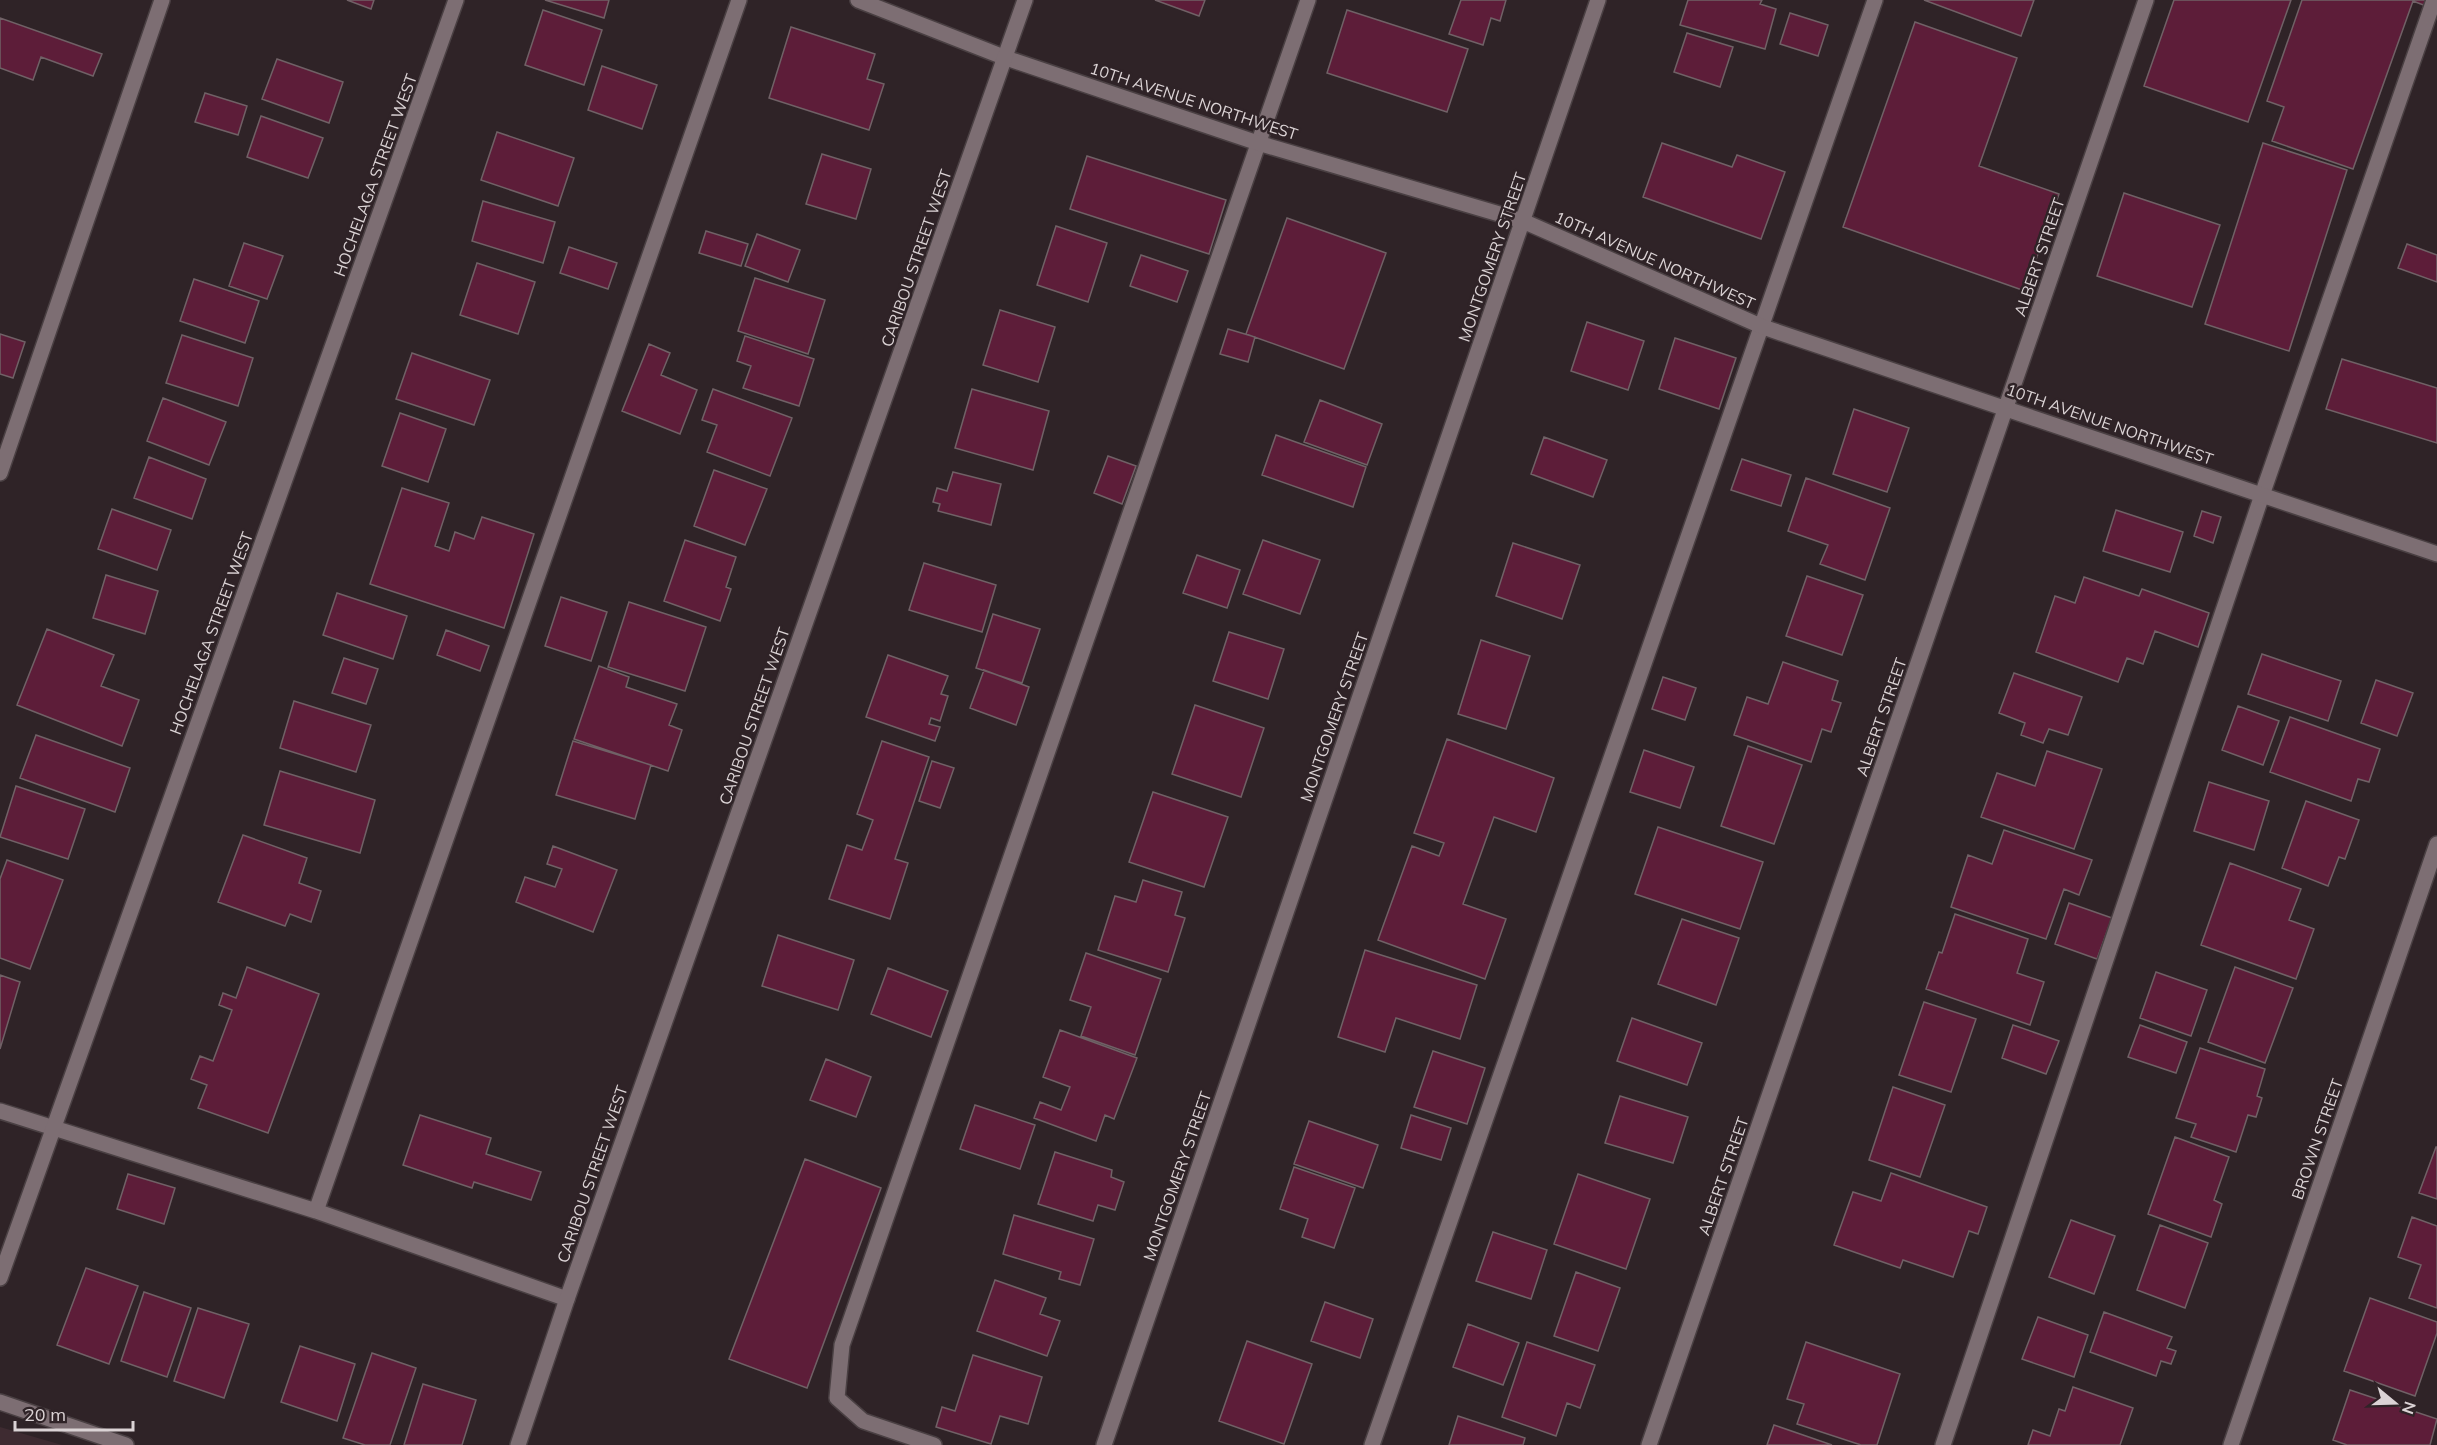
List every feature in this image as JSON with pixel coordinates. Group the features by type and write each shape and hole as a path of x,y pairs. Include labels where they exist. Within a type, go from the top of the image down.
{"street":[{"path":"0,473 162,0"},
{"name":"HOCHELAGA STREET WEST","path":"0,1278 456,0"},
{"path":"316,1211 740,0"},
{"name":"10TH AVENUE NORTHWEST","path":"858,0 1006,58 1258,143 1523,221 1763,327 2437,554"},
{"name":"CARIBOU STREET WEST","path":"518,1445 567,1299 1025,0"},
{"path":"934,1445 863,1421 837,1398 842,1345 1308,0"},
{"name":"MONTGOMERY STREET","path":"1104,1445 1599,0"},
{"path":"1371,1445 1763,327 1875,0"},
{"name":"ALBERT STREET","path":"1649,1445 2146,0"},
{"path":"1943,1445 2262,495 2434,0"},
{"name":"BROWN STREET","path":"2231,1445 2437,844"},
{"path":"0,1111 316,1211 567,1299"},
{"path":"0,1402 126,1445"}],"shaded area":[{"path":"0,1427 62,1445 0,1445"}],"building":[{"path":"347,0 374,0 371,9"},
{"path":"545,0 609,0 604,18"},
{"path":"1155,0 1205,0 1199,16"},
{"path":"1461,0 1506,0 1500,21 1491,18 1483,45 1449,34"},
{"path":"1688,0 1762,0 1760,4 1776,9 1765,49 1680,25"},
{"path":"1924,0 2034,0 2021,36"},
{"path":"2174,0 2291,0 2248,122 2144,86"},
{"path":"2302,0 2428,0 2426,6 2413,1 2353,169 2272,141 2284,107 2267,101"},
{"path":"543,10 602,30 584,85 525,65"},
{"path":"1347,10 1468,49 1447,112 1327,73"},
{"path":"1790,13 1828,25 1818,56 1780,44"},
{"path":"0,18 102,54 93,76 41,57 33,80 0,68"},
{"path":"1915,22 2017,58 1979,166 2059,194 2025,291 1843,227"},
{"path":"791,27 875,54 867,79 884,84 869,130 769,98"},
{"path":"1687,33 1733,47 1720,87 1674,72"},
{"path":"277,59 343,82 329,123 262,99"},
{"path":"602,66 657,85 642,129 588,110"},
{"path":"205,93 247,106 238,135 195,122"},
{"path":"261,116 323,138 308,178 247,157"},
{"path":"497,132 574,158 558,206 481,180"},
{"path":"1662,143 1732,167 1737,155 1785,172 1761,239 1643,197"},
{"path":"2263,143 2347,170 2289,351 2205,324"},
{"path":"822,154 871,169 856,219 806,204"},
{"path":"1087,156 1226,200 1209,254 1070,209"},
{"path":"2124,193 2220,225 2192,307 2097,276"},
{"path":"483,201 555,222 543,263 472,241"},
{"path":"1287,218 1386,253 1344,369 1246,334"},
{"path":"1056,226 1107,243 1088,302 1037,285"},
{"path":"706,231 748,244 741,266 699,253"},
{"path":"757,234 800,250 788,282 745,266"},
{"path":"244,243 283,256 267,299 229,286"},
{"path":"2407,244 2437,255 2437,282 2398,268"},
{"path":"569,247 617,263 608,289 560,273"},
{"path":"1141,255 1188,271 1177,302 1130,286"},
{"path":"477,263 535,282 518,334 460,315"},
{"path":"755,278 825,300 808,354 738,331"},
{"path":"194,279 259,301 245,343 180,321"},
{"path":"1000,310 1055,327 1038,382 983,365"},
{"path":"1587,322 1644,341 1628,390 1571,371"},
{"path":"1228,329 1255,337 1248,362 1220,354"},
{"path":"0,334 25,342 13,378 0,374"},
{"path":"182,335 253,358 238,406 166,383"},
{"path":"745,336 814,359 799,406 743,388 751,366 737,361"},
{"path":"1675,338 1736,358 1719,409 1659,389"},
{"path":"649,344 670,353 661,375 697,390 680,434 622,411"},
{"path":"412,353 490,380 474,425 396,399"},
{"path":"2342,359 2437,388 2437,443 2326,409"},
{"path":"713,389 792,418 770,476 707,452 717,425 702,420"},
{"path":"972,389 1049,411 1033,470 955,448"},
{"path":"163,398 226,422 209,465 147,441"},
{"path":"1320,400 1382,424 1367,465 1304,442"},
{"path":"1854,409 1909,428 1887,492 1833,474"},
{"path":"400,413 446,429 428,482 382,466"},
{"path":"1276,435 1366,467 1353,507 1262,475"},
{"path":"1544,437 1607,460 1593,497 1531,474"},
{"path":"1108,456 1136,466 1122,504 1094,493"},
{"path":"149,457 206,479 192,519 134,498"},
{"path":"1742,459 1791,475 1781,506 1731,490"},
{"path":"714,470 767,489 745,545 694,526"},
{"path":"953,472 1001,484 991,525 938,511 940,504 933,502 937,488 947,491"},
{"path":"1806,478 1890,508 1865,580 1820,564 1828,545 1788,531"},
{"path":"402,488 449,503 435,546 449,551 455,532 474,539 482,517 534,534 504,628 370,584"},
{"path":"112,509 171,530 157,570 98,549"},
{"path":"2116,510 2183,532 2170,572 2103,551"},
{"path":"2202,511 2221,517 2213,543 2194,536"},
{"path":"685,540 736,557 726,587 731,589 720,621 664,601"},
{"path":"1263,540 1320,560 1300,614 1243,594"},
{"path":"1513,543 1580,565 1562,619 1496,596"},
{"path":"1197,555 1240,570 1227,608 1183,593"},
{"path":"924,563 996,585 982,632 909,610"},
{"path":"106,575 158,591 145,634 93,618"},
{"path":"1807,576 1863,595 1842,655 1786,636"},
{"path":"2084,577 2139,596 2142,589 2209,613 2198,647 2155,631 2143,664 2127,658 2118,682 2036,652 2055,596 2075,603"},
{"path":"337,593 407,616 393,659 323,635"},
{"path":"561,597 607,612 591,661 545,646"},
{"path":"629,602 706,627 685,691 608,667"},
{"path":"993,614 1040,629 1022,683 976,668"},
{"path":"47,629 114,655 101,686 139,700 122,746 17,705"},
{"path":"446,630 489,646 480,671 437,655"},
{"path":"1229,632 1284,649 1268,699 1213,681"},
{"path":"1481,640 1530,656 1506,729 1458,714"},
{"path":"2262,654 2341,681 2328,721 2248,694"},
{"path":"888,655 948,676 941,694 948,696 940,721 931,718 929,724 940,727 935,741 866,717"},
{"path":"344,658 378,669 366,704 332,693"},
{"path":"1783,662 1838,681 1832,700 1841,703 1831,732 1822,729 1811,762 1734,735 1747,697 1768,704"},
{"path":"599,666 629,677 626,687 677,704 669,725 682,730 668,771 574,739"},
{"path":"984,670 1029,687 1016,725 970,708"},
{"path":"2014,673 2082,697 2068,735 2049,729 2043,743 2021,735 2025,723 1999,713"},
{"path":"1663,677 1696,688 1685,720 1652,709"},
{"path":"2376,680 2413,693 2397,736 2361,723"},
{"path":"294,701 371,725 356,772 280,748"},
{"path":"1195,705 1264,728 1241,797 1172,774"},
{"path":"2238,706 2279,721 2263,765 2222,750"},
{"path":"2290,717 2380,749 2369,782 2358,779 2351,801 2270,772"},
{"path":"36,735 130,768 115,812 20,778"},
{"path":"1447,739 1554,778 1536,832 1494,817 1463,904 1506,919 1485,979 1378,940 1412,846 1439,856 1444,843 1414,833"},
{"path":"573,741 651,765 635,819 556,795"},
{"path":"882,741 929,757 895,859 908,863 890,919 829,899 847,845 862,850 873,820 857,814"},
{"path":"1748,746 1802,765 1774,844 1721,826"},
{"path":"1644,750 1694,767 1680,808 1630,792"},
{"path":"2047,751 2102,769 2074,849 1981,817 1997,773 2035,786"},
{"path":"932,761 954,768 940,808 919,801"},
{"path":"280,771 375,800 360,853 264,825"},
{"path":"2209,782 2269,801 2254,850 2194,831"},
{"path":"16,786 85,809 68,859 0,837"},
{"path":"1153,792 1228,817 1204,887 1129,862"},
{"path":"2306,801 2359,820 2345,859 2339,857 2328,886 2282,868"},
{"path":"1658,827 1763,862 1740,929 1635,894"},
{"path":"2004,830 2092,860 2079,895 2064,889 2046,939 1951,907 1968,855 1992,864"},
{"path":"243,835 307,858 299,883 321,891 311,922 290,914 285,926 218,902"},
{"path":"553,846 617,870 593,932 516,902 525,877 555,887 562,869 547,864"},
{"path":"7,860 63,880 30,969 0,958 0,879"},
{"path":"2230,863 2301,889 2289,920 2314,929 2296,979 2201,945"},
{"path":"1143,880 1182,892 1175,915 1185,918 1168,972 1098,950 1115,896 1136,902"},
{"path":"2069,903 2112,918 2097,959 2055,944"},
{"path":"1955,914 2028,939 2017,973 2044,982 2030,1025 1926,989 1939,952 1942,953"},
{"path":"1682,919 1739,938 1716,1005 1658,984"},
{"path":"778,935 854,960 838,1010 762,986"},
{"path":"1365,950 1477,985 1460,1039 1396,1018 1385,1052 1338,1037"},
{"path":"1086,953 1161,979 1135,1055 1081,1036 1091,1007 1070,1000"},
{"path":"247,967 319,994 268,1133 198,1108 207,1085 191,1079 200,1056 213,1061 232,1010 219,1005 223,993 236,998"},
{"path":"2235,967 2293,988 2265,1063 2208,1042"},
{"path":"888,968 948,991 931,1037 871,1014"},
{"path":"2156,972 2207,990 2191,1036 2140,1018"},
{"path":"0,975 20,982 0,1049"},
{"path":"1924,1002 1976,1019 1951,1092 1899,1075"},
{"path":"1632,1018 1702,1043 1687,1085 1617,1061"},
{"path":"2013,1025 2059,1041 2046,1074 2002,1058"},
{"path":"2140,1025 2187,1042 2176,1073 2128,1057"},
{"path":"1060,1030 1137,1058 1114,1119 1105,1115 1096,1141 1034,1118 1040,1102 1061,1110 1070,1087 1043,1077"},
{"path":"2200,1048 2265,1069 2257,1096 2262,1098 2256,1117 2248,1115 2236,1152 2191,1137 2196,1124 2176,1118"},
{"path":"1433,1051 1485,1068 1467,1124 1414,1107"},
{"path":"826,1059 871,1077 856,1117 810,1100"},
{"path":"1893,1087 1945,1105 1920,1177 1869,1160"},
{"path":"1620,1096 1688,1117 1673,1163 1605,1143"},
{"path":"975,1105 1035,1125 1020,1169 960,1149"},
{"path":"420,1115 491,1138 486,1154 541,1172 531,1200 474,1182 472,1188 403,1165"},
{"path":"1411,1115 1451,1128 1441,1160 1401,1148"},
{"path":"1309,1121 1378,1145 1363,1188 1294,1164"},
{"path":"2175,1137 2229,1157 2214,1200 2222,1204 2211,1237 2148,1214"},
{"path":"2437,1147 2437,1199 2419,1193"},
{"path":"1055,1152 1112,1170 1111,1177 1124,1182 1115,1210 1098,1205 1093,1221 1038,1204"},
{"path":"805,1159 881,1188 807,1388 729,1359"},
{"path":"1294,1167 1355,1188 1334,1248 1302,1237 1308,1219 1280,1209"},
{"path":"1891,1173 1987,1207 1978,1234 1969,1231 1953,1277 1903,1260 1900,1268 1834,1245 1853,1192 1881,1201"},
{"path":"128,1174 175,1188 164,1224 117,1209"},
{"path":"1578,1174 1650,1199 1626,1269 1554,1244"},
{"path":"1014,1215 1094,1239 1080,1285 1059,1279 1061,1272 1003,1254"},
{"path":"2412,1217 2437,1226 2437,1308 2409,1298 2421,1265 2398,1257"},
{"path":"2071,1220 2115,1236 2094,1294 2049,1277"},
{"path":"2160,1225 2208,1243 2185,1308 2137,1290"},
{"path":"1493,1232 1547,1250 1531,1299 1476,1281"},
{"path":"86,1268 138,1286 109,1364 57,1345"},
{"path":"1576,1272 1620,1288 1598,1351 1554,1336"},
{"path":"995,1280 1046,1298 1040,1314 1060,1321 1047,1356 977,1331"},
{"path":"144,1292 191,1308 167,1377 121,1361"},
{"path":"2370,1298 2437,1322 2437,1333 2415,1396 2344,1371"},
{"path":"1325,1302 1373,1319 1360,1358 1311,1341"},
{"path":"198,1308 249,1324 224,1398 174,1381"},
{"path":"2104,1312 2172,1337 2167,1348 2176,1351 2171,1364 2161,1361 2156,1376 2090,1352"},
{"path":"2038,1317 2088,1335 2074,1377 2022,1359"},
{"path":"1468,1324 1519,1343 1503,1385 1453,1367"},
{"path":"1247,1341 1312,1364 1284,1444 1219,1421"},
{"path":"1527,1342 1595,1365 1580,1408 1567,1403 1556,1436 1502,1417"},
{"path":"1806,1342 1900,1374 1877,1445 1861,1445 1797,1424 1804,1404 1787,1399"},
{"path":"300,1346 355,1364 337,1421 281,1402"},
{"path":"372,1353 416,1368 390,1445 365,1445 343,1438"},
{"path":"973,1355 1042,1377 1028,1424 1000,1416 991,1444 936,1427 942,1407 955,1411"},
{"path":"423,1384 476,1400 462,1445 404,1445"},
{"path":"2073,1387 2133,1408 2120,1445 2028,1445 2033,1430 2050,1436 2059,1409 2065,1411"},
{"path":"2350,1390 2437,1419 2430,1445 2347,1445 2333,1440"},
{"path":"1458,1416 1525,1438 1523,1445 1449,1445"},
{"path":"1774,1425 1832,1445 1767,1445"}]}
